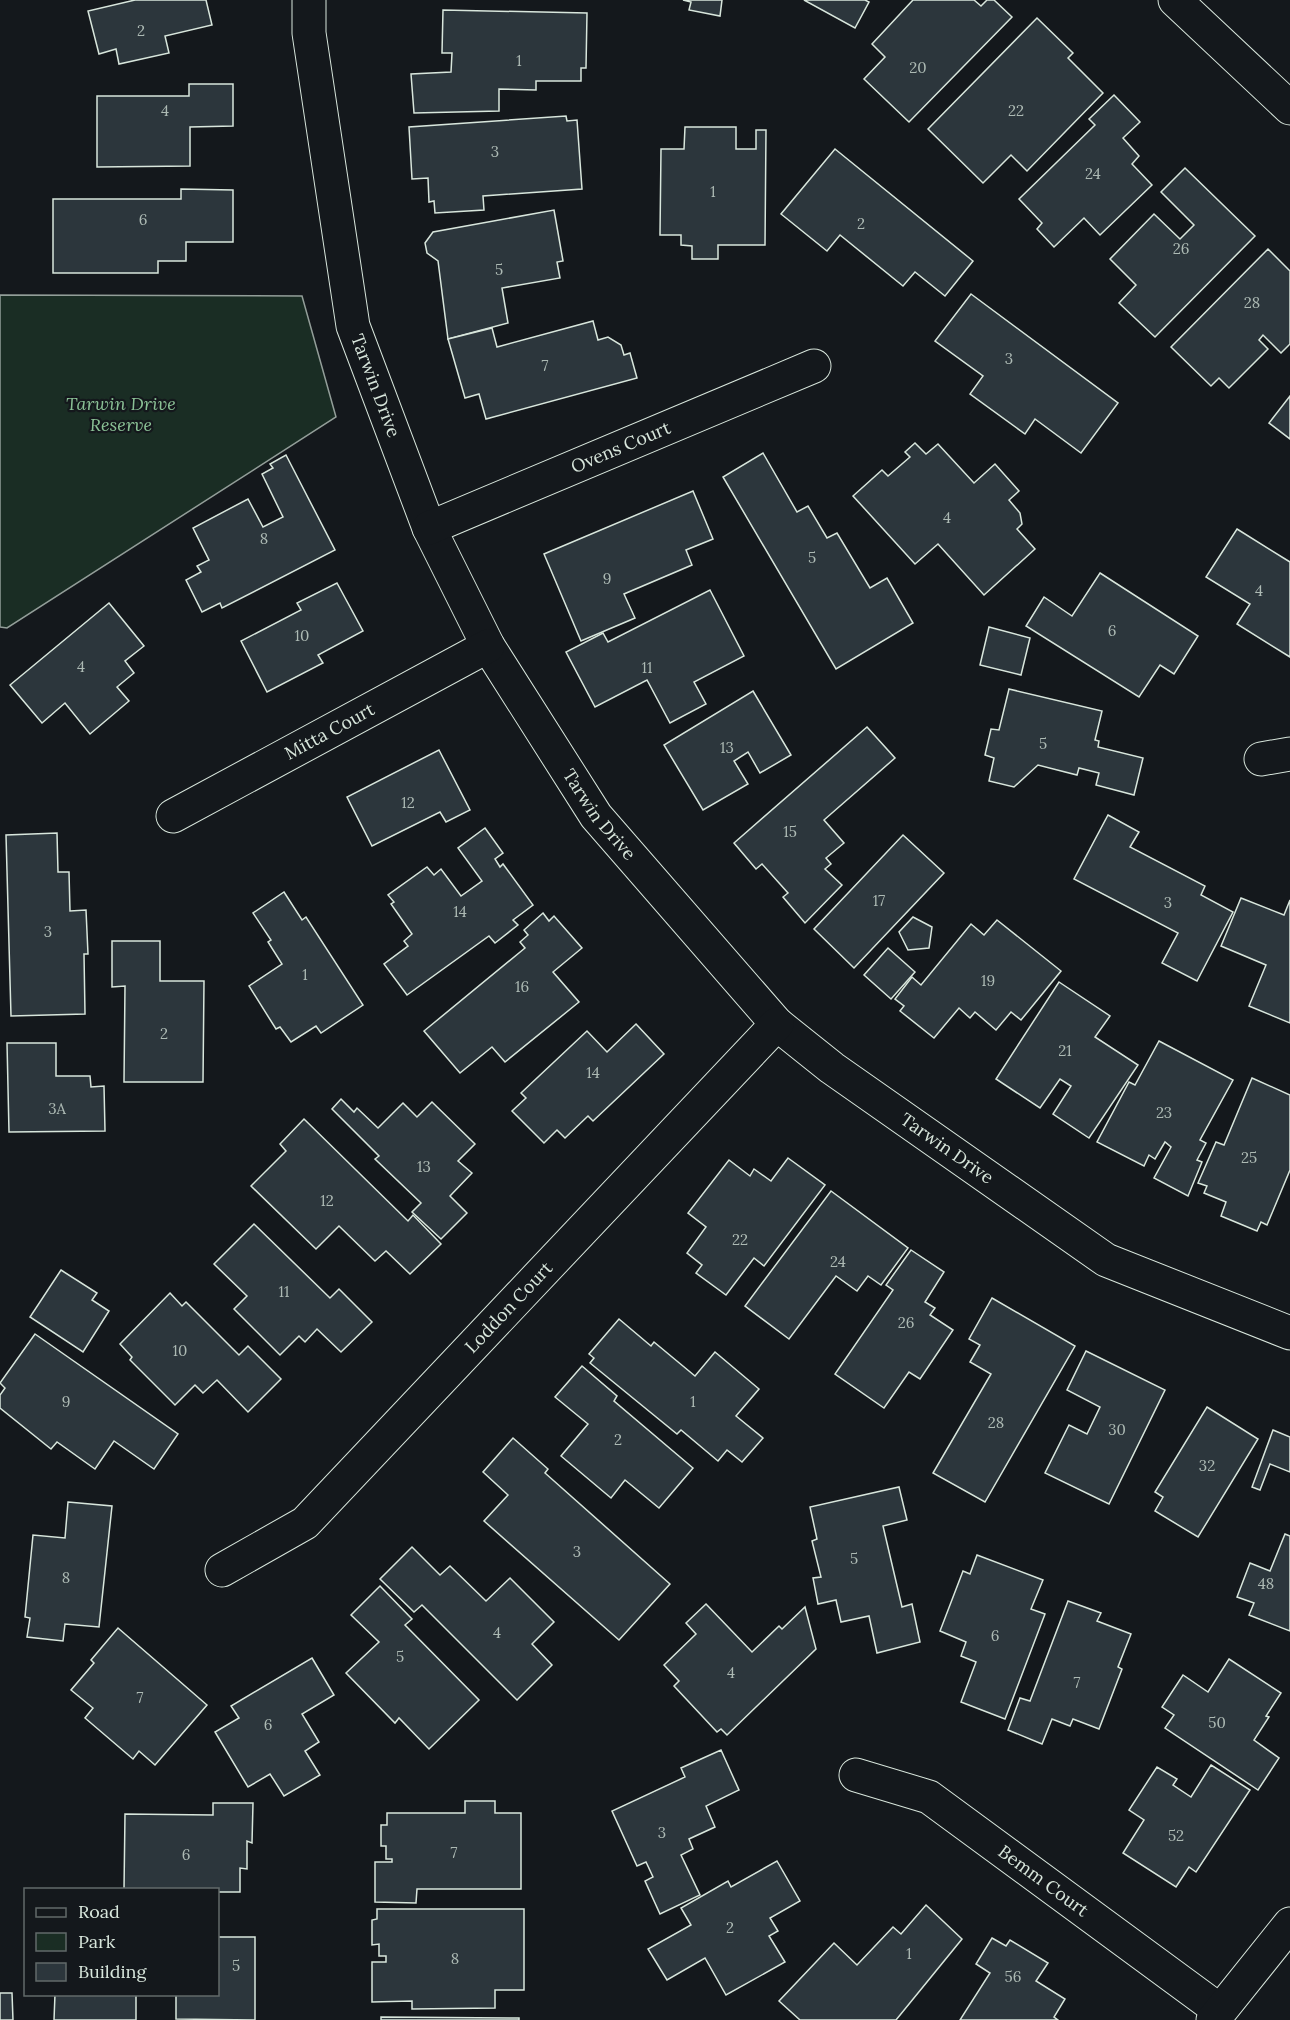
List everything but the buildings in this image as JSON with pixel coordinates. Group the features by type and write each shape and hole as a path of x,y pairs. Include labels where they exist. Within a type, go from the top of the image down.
{"street":[{"name":"Tarwin Drive","path":"309,0 309,33 353,326 429,528 488,646 596,816 777,1024 832,1068 1106,1260 1290,1333"},
{"path":"1175,0 1290,108"},
{"name":"Ovens Court","path":"429,528 814,366"},
{"name":"Mitta Court","path":"173,816 488,646"},
{"name":"Loddon Court","path":"222,1570 305,1523 777,1024"},
{"name":"Bemm Court","path":"856,1775 929,1797 1216,2015"},
{"path":"1216,2015 1290,1924"}],"green space":[{"name":"Tarwin Drive Reserve","path":"0,295 302,296 336,417 7,628 0,627"}]}
